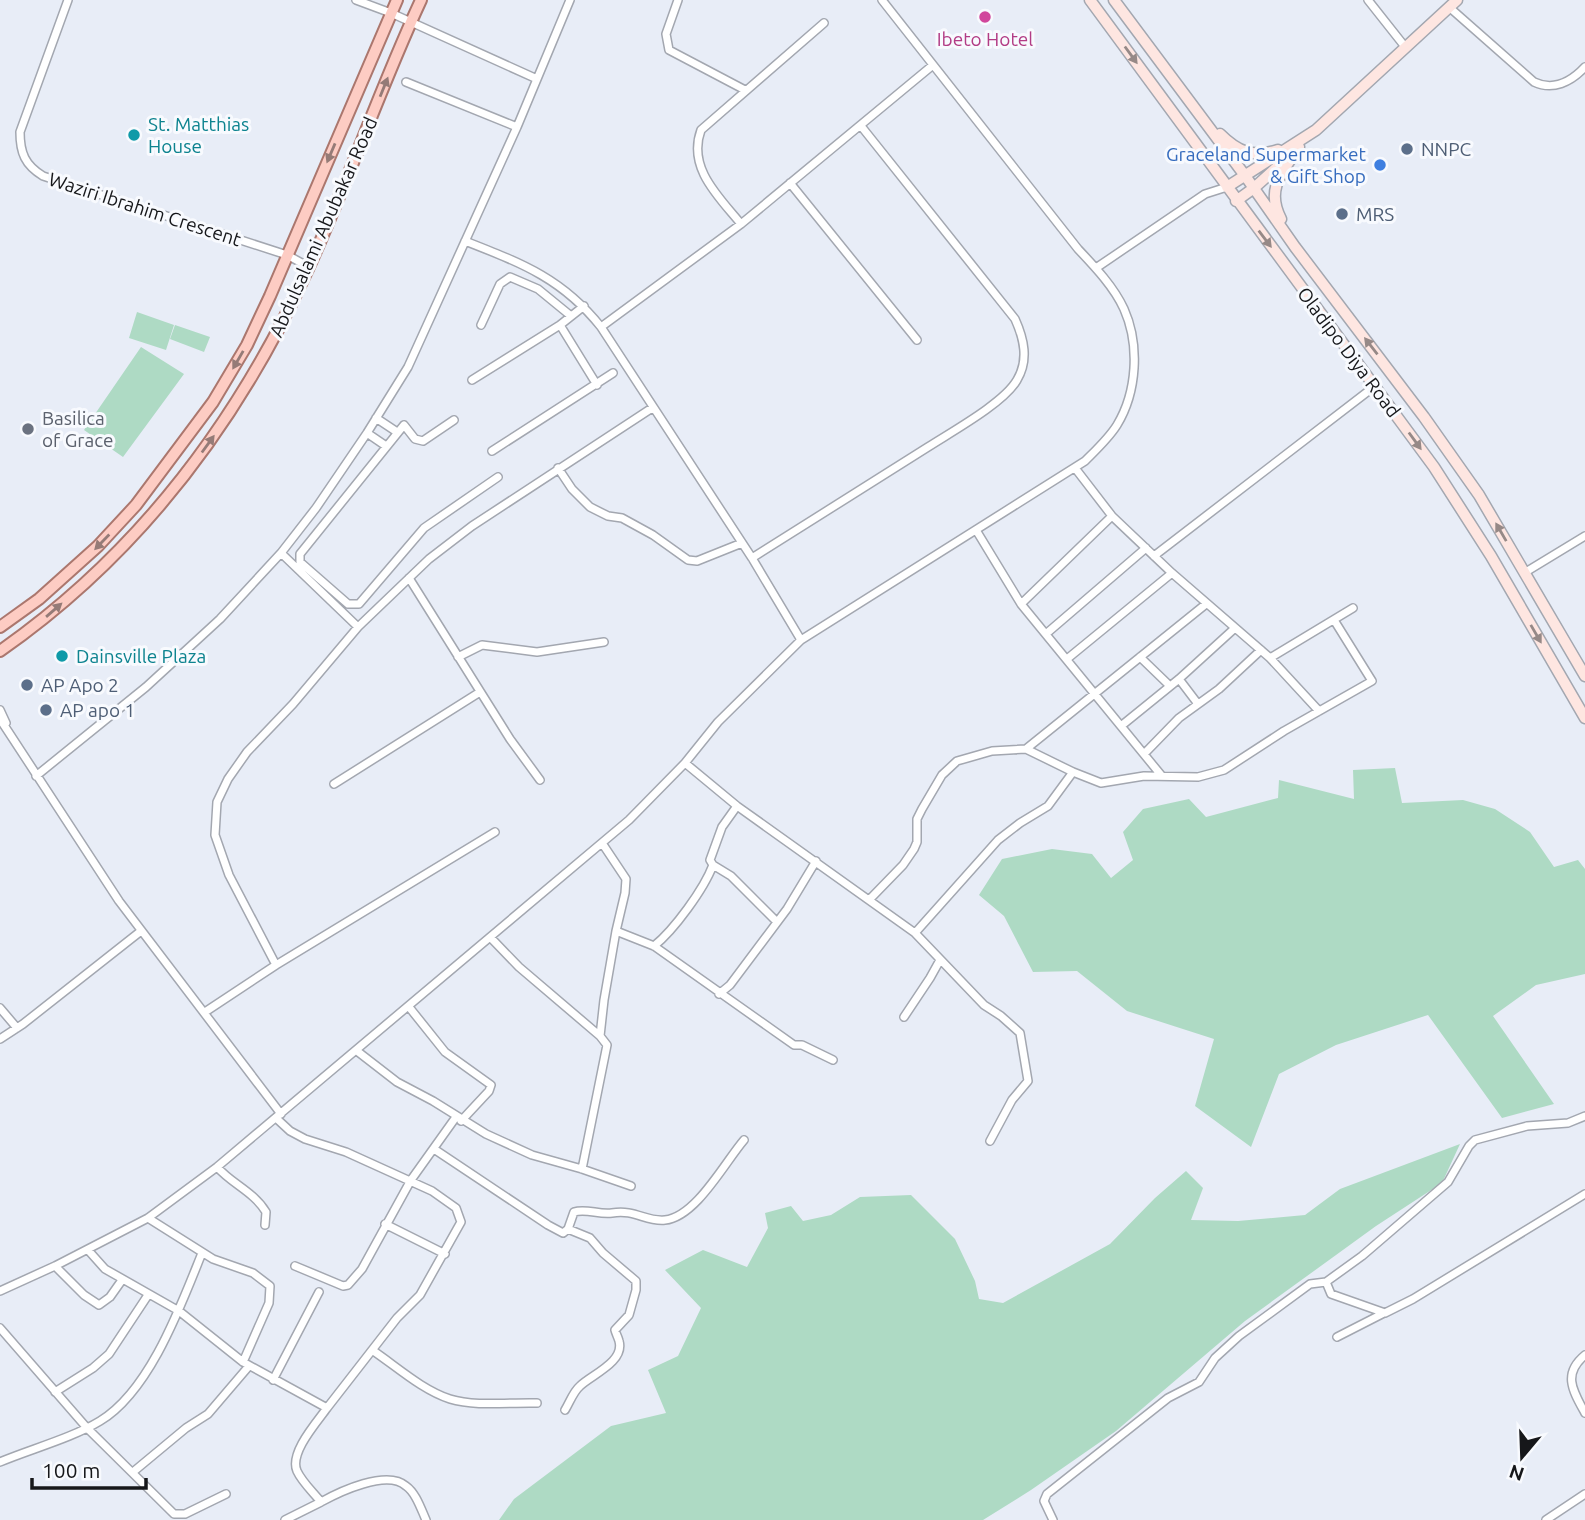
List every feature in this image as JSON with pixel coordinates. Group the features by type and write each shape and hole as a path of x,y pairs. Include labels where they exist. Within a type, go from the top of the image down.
{"main road":[{"name":"Abdulsalami Abubakar Road","path":"0,628 39,599 98,546 136,505 213,402 247,345 397,0"},
{"name":"Abdulsalami Abubakar Road","path":"0,652 32,629 106,566 166,499 237,403 267,352 309,267 421,0"},
{"name":"Oladipo Diya Road","path":"1090,0 1375,386 1465,515 1585,719"},
{"name":"Oladipo Diya Road","path":"1114,0 1456,461 1479,495 1585,676"},
{"path":"1236,201 1254,188 1453,4"},
{"path":"1199,115 1228,142 1245,152 1264,154 1300,143"},
{"path":"1227,187 1300,143"},
{"path":"1295,247 1278,214 1275,199 1279,175 1300,143"}],"street":[{"name":"Waziri Ibrahim Crescent","path":"68,0 20,132 20,146 25,160 43,176 287,255 309,267"},
{"path":"356,0 537,79"},
{"path":"36,776 146,687 220,619 281,553 316,508 408,367 517,127 570,0"},
{"path":"678,0 666,34 669,50 745,90"},
{"path":"0,1291 88,1250 148,1218 217,1167 602,843 656,794 718,722 801,640 1075,468 1113,432 1124,412 1133,382 1133,344 1125,311 1096,268 1078,249 882,0"},
{"path":"1368,0 1406,48"},
{"path":"1453,4 1534,82 1543,86 1555,86 1577,75 1585,67"},
{"path":"741,223 710,186 701,169 697,145 701,130 824,23"},
{"path":"601,327 741,223 933,65"},
{"path":"406,82 517,127"},
{"path":"752,558 970,420 1011,389 1022,370 1025,351 1016,319 861,126"},
{"path":"790,183 918,340"},
{"path":"1096,268 1206,194 1227,187"},
{"path":"465,241 530,267 584,306 601,327 752,558 801,640"},
{"path":"481,325 500,284 510,277 538,289 571,316"},
{"path":"471,380 560,325 584,306"},
{"path":"560,325 597,384"},
{"path":"492,451 613,373"},
{"path":"1154,556 1375,386"},
{"path":"276,965 229,875 215,835 217,802 228,779 247,752 293,704 358,627 429,559 471,526 652,408"},
{"path":"376,418 397,432"},
{"path":"454,420 424,441 415,439 404,425 299,558 300,562 338,595 354,606 359,604 424,528 498,477"},
{"path":"366,433 386,446"},
{"path":"558,468 577,495 590,507 608,516 622,518 653,535 688,560 697,561 742,543"},
{"path":"1075,468 1112,516 1206,604 1270,658 1319,711"},
{"path":"1021,604 1112,516"},
{"path":"976,530 1021,604 1161,775"},
{"path":"1524,573 1585,536"},
{"path":"1047,633 1146,548"},
{"path":"281,553 358,627"},
{"path":"1067,659 1172,573"},
{"path":"409,578 510,739 540,780"},
{"path":"1026,749 1206,604"},
{"path":"1270,658 1353,608"},
{"path":"870,899 903,865 914,849 922,809 948,769 957,761 992,751 1026,749 1101,783 1144,776 1184,778 1224,770 1372,681 1334,620"},
{"path":"1121,726 1179,680 1235,628"},
{"path":"458,657 482,645 537,652 604,642"},
{"path":"1144,754 1179,718 1219,689 1261,650"},
{"path":"1140,657 1170,686"},
{"path":"1179,680 1198,704"},
{"path":"334,784 480,692"},
{"path":"0,710 10,733"},
{"path":"0,719 141,931 205,1012 290,1131 411,1180 444,1199 460,1214 461,1222 420,1294 397,1318 327,1408 308,1435 296,1459 298,1473 320,1502"},
{"path":"685,763 737,806 915,933 987,1007 1002,1016 1022,1035 1028,1081 1012,1100 990,1141"},
{"path":"915,933 998,840 1048,806 1073,772"},
{"path":"737,806 718,836 710,860 713,865 731,876 777,922"},
{"path":"205,1012 276,965 495,832"},
{"path":"600,1036 626,879 602,843"},
{"path":"719,994 730,985 777,922 816,861"},
{"path":"654,946 698,893 713,865"},
{"path":"0,1039 141,931"},
{"path":"617,931 654,946 794,1045 802,1045 833,1060"},
{"path":"491,938 519,967 600,1036 607,1047 582,1168"},
{"path":"904,1017 940,960"},
{"path":"295,1266 343,1286 348,1285 362,1269 411,1180 458,1119 489,1091 491,1086 445,1052 409,1007"},
{"path":"0,1008 17,1028"},
{"path":"357,1051 382,1073 433,1101 458,1119 532,1155 582,1168 631,1186"},
{"path":"1053,1520 1044,1501 1047,1494 1168,1398 1199,1382 1215,1358 1239,1336 1310,1284 1326,1282 1362,1256 1448,1182 1475,1140 1527,1126 1575,1121 1585,1116"},
{"path":"434,1149 548,1225 566,1233 574,1212 579,1210 608,1213 622,1210 658,1220 671,1219 689,1208 710,1186 744,1140"},
{"path":"217,1167 227,1178 260,1202 266,1212 265,1225"},
{"path":"1337,1337 1413,1299 1585,1194"},
{"path":"134,1472 186,1428 208,1414 246,1364 269,1303 270,1286 253,1273 221,1263 202,1253 148,1218"},
{"path":"385,1224 445,1254"},
{"path":"565,1410 576,1390 590,1377 601,1372 617,1354 620,1341 615,1330 627,1319 637,1283 590,1238 568,1229"},
{"path":"88,1250 104,1269 179,1311 246,1364 327,1408"},
{"path":"0,1462 87,1428 124,1402 158,1352 179,1311 202,1253"},
{"path":"55,1266 84,1296 99,1305 110,1297 122,1280"},
{"path":"1326,1282 1331,1294 1385,1313"},
{"path":"272,1380 319,1292"},
{"path":"55,1392 93,1368 109,1354 148,1295"},
{"path":"0,1328 87,1428 176,1515 185,1514 226,1494"},
{"path":"372,1350 425,1387 450,1399 465,1402 537,1403"},
{"path":"1585,1355 1577,1362 1571,1374 1572,1385 1585,1413"},
{"path":"285,1520 356,1486 393,1480 402,1483 411,1491 426,1520"},
{"path":"1546,1520 1585,1494"}],"green space":[{"path":"137,312 174,325 166,350 129,338"},
{"path":"175,325 210,337 204,352 170,339"},
{"path":"141,347 184,374 123,457 84,430"},
{"path":"1395,768 1402,803 1463,800 1495,809 1530,832 1554,867 1578,860 1585,869 1585,974 1536,985 1493,1016 1554,1104 1502,1118 1428,1015 1336,1045 1279,1074 1251,1147 1195,1106 1214,1039 1127,1011 1077,971 1033,972 1004,916 979,895 1002,859 1052,849 1092,854 1111,878 1133,860 1123,832 1143,809 1189,799 1206,817 1278,798 1279,780 1354,799 1353,770"},
{"path":"1460,1144 1442,1183 1376,1226 1245,1321 1116,1431 983,1520 499,1520 514,1499 611,1426 666,1413 648,1370 678,1356 701,1308 665,1270 703,1250 747,1267 768,1228 765,1213 791,1206 803,1221 831,1215 860,1197 911,1195 955,1239 975,1281 979,1299 1003,1303 1110,1244 1186,1171 1203,1188 1191,1220 1238,1221 1305,1215 1340,1189"}],"place":[{"name":"Ibeto Hotel","path":"985,17"},
{"name":"St. Matthias House","path":"134,135"},
{"name":"NNPC","path":"1407,149"},
{"name":"Graceland Supermarket & Gift Shop","path":"1380,165"},
{"name":"MRS","path":"1342,214"},
{"name":"Basilica of Grace","path":"28,429"},
{"name":"Dainsville Plaza","path":"62,656"},
{"name":"AP Apo 2","path":"27,685"},
{"name":"AP apo 1","path":"46,710"}]}
